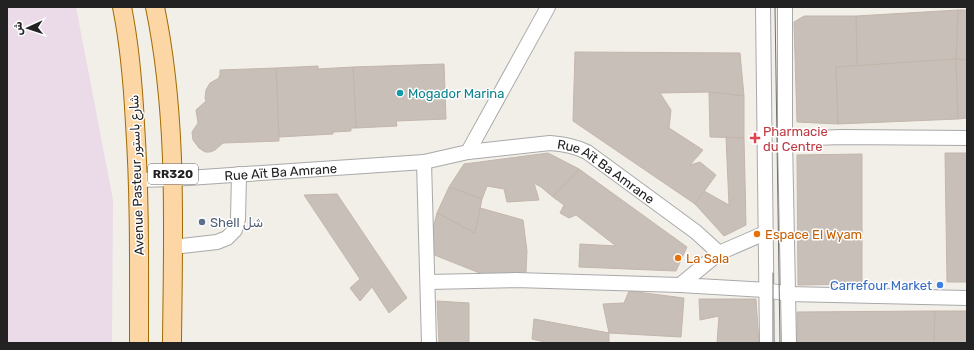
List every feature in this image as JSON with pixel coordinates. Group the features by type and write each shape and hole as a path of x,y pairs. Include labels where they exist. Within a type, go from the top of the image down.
{"main road":[{"name":"Avenue Pasteur شارع باستور","path":"122,7 132,73 138,180 139,343"},
{"name":"RR320","path":"156,7 162,42 172,138 172,343"}],"street":[{"path":"468,152 548,7"},
{"path":"762,7 767,343"},
{"path":"785,7 784,140 789,343"},
{"path":"784,140 842,137 967,138"},
{"name":"Rue Aït Ba Amrane","path":"138,180 173,179 424,162 468,152 550,143 575,146 587,152 691,228 719,253"},
{"path":"424,162 429,343"},
{"path":"173,247 216,242 227,238 235,230 238,219 239,174"},
{"path":"680,284 719,253 765,233"},
{"path":"428,282 516,280 680,284 766,290 788,294 967,298"}],"shaded area":[{"path":"7,7 76,7 113,200 112,343 7,343"}],"building":[{"path":"958,10 967,10 967,60 956,59"},
{"path":"958,10 956,59 857,66 856,16"},
{"path":"804,16 856,16 857,66 836,67 838,124 797,122 794,22"},
{"path":"575,52 740,53 744,96 709,92 660,93 671,110 669,128 703,150 690,165 700,162 716,175 695,204 573,121"},
{"path":"956,59 958,119 838,124 836,67"},
{"path":"956,59 967,60 967,118 958,119"},
{"name":"Mogador Marina","path":"444,64 446,119 396,121 397,126 356,128 353,67"},
{"path":"318,66 318,69 353,67 356,128 351,128 351,131 333,132 333,134 279,137 276,68"},
{"path":"276,68 279,141 223,143 215,150 210,152 205,152 199,148 193,140 192,132 198,123 196,110 206,101 206,90 210,83 219,78 220,70"},
{"path":"709,92 744,96 744,138 710,137"},
{"path":"726,137 744,138 746,225 724,236 695,204 704,191 729,205"},
{"path":"548,153 579,169 553,197 534,183 539,200 507,202 504,189 487,186 482,199 449,187 464,164"},
{"path":"945,153 967,153 967,282 947,282"},
{"path":"862,154 862,284 798,285 797,155"},
{"path":"579,169 687,247 676,271 579,267 580,244 616,246 576,215 569,218 560,213 564,205 553,197"},
{"path":"449,187 482,199 475,233 437,213"},
{"path":"337,194 407,298 389,313 372,287 360,301 350,288 360,279 304,195"},
{"path":"480,208 523,220 527,251 526,272 482,274 427,252 437,213 475,233"},
{"path":"629,291 684,298 681,337 609,333 603,304 624,303"},
{"path":"699,299 756,299 759,343 717,343 719,316 700,320"},
{"path":"437,301 469,303 469,343 439,343"},
{"path":"935,311 934,343 797,343 797,312"},
{"path":"935,311 967,311 967,343 934,343"},
{"path":"534,319 609,333 609,343 549,343 532,339"}],"tram line":[{"path":"775,7 780,343"},
{"path":"773,273 773,343"}],"place":[{"name":"Mogador Marina","path":"400,93"},
{"name":"Pharmacie du Centre","path":"755,138"},
{"name":"Shell شل","path":"202,222"},
{"name":"Espace El Wyam","path":"757,234"},
{"name":"La Sala","path":"678,258"},
{"name":"Carrefour Market","path":"940,285"}]}
